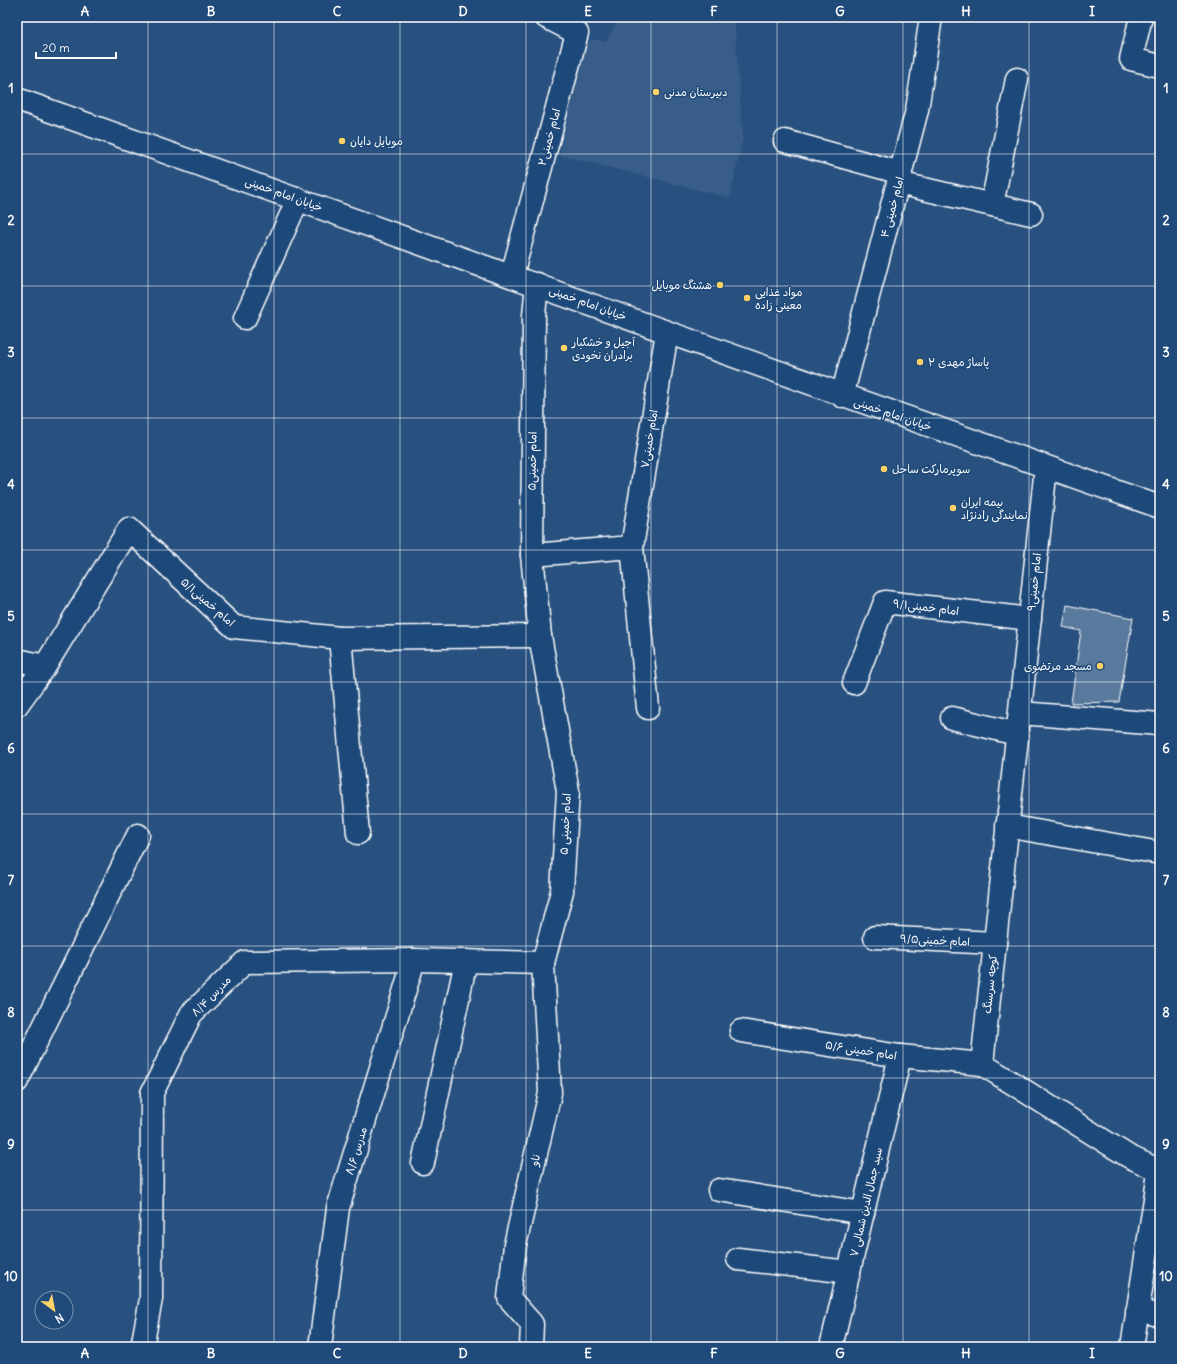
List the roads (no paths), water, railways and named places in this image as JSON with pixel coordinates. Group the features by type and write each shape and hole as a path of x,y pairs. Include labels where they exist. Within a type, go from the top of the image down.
{"street":[{"name":"امام خمینی۲","path":"512,275 577,33 546,17"},
{"name":"امام خمینی ۴","path":"842,396 917,110 931,17"},
{"path":"1141,17 1131,59 1160,66"},
{"path":"992,205 1017,79"},
{"name":"خیابان امام خمینی","path":"17,99 512,275 842,396 1160,507"},
{"path":"784,141 899,178 992,205 1031,214"},
{"path":"245,318 298,199"},
{"name":"امام خمینی۵","path":"537,284 534,315 532,555 540,636"},
{"name":"امام خمینی۷","path":"648,708 632,547 667,332"},
{"name":"امام خمینی۹","path":"1019,715 1046,467"},
{"name":"امام خمینی۵/۱","path":"17,706 45,666 129,529 234,627 340,638 540,636"},
{"path":"532,555 632,547"},
{"name":"امام خمینی۹/۱","path":"854,683 884,602 1030,619"},
{"name":"امام خمینی ۵","path":"540,636 568,791 562,891 543,963"},
{"path":"340,638 358,833"},
{"path":"17,660 45,666"},
{"path":"952,718 1019,715 1160,724"},
{"name":"کوچه سرسنگ","path":"982,1064 1019,715"},
{"path":"1007,826 1160,853"},
{"path":"17,1081 138,835"},
{"name":"امام خمینی۹/۵","path":"875,937 995,943"},
{"name":"مدرس ۸/۶","path":"320,1347 338,1208 414,960"},
{"path":"423,1163 466,960"},
{"name":"مدرس ۸/۴","path":"142,1347 151,1299 152,1093 191,1014 245,962 466,960 543,963"},
{"name":"ناو","path":"531,1347 532,1324 509,1298 515,1246 550,1092 543,963"},
{"name":"امام خمینی ۵/۶","path":"741,1031 900,1056 982,1064"},
{"name":"سید جمال الدین شمالی ۷","path":"831,1347 900,1056"},
{"path":"982,1064 1128,1156 1160,1171"},
{"path":"1132,1347 1160,1167"},
{"path":"719,1190 863,1213"},
{"path":"738,1259 849,1272"},
{"path":"1138,1311 1160,1315"}],"place":[{"name":"دبیرستان مدنی","path":"656,92"},
{"name":"موبایل دایان","path":"342,141"},
{"name":"هشتگ موبایل","path":"720,285"},
{"name":"مواد غذایی معینی زاده","path":"747,298"},
{"name":"آجیل و خشکبار برادران نخودی","path":"564,348"},
{"name":"پاساژ مهدی ۲","path":"920,362"},
{"name":"سوپرمارکت ساحل","path":"884,469"},
{"name":"بیمه ایران نمایندگی رادنژاد","path":"953,508"},
{"name":"مسجد مرتضوی","path":"1100,666"}]}
